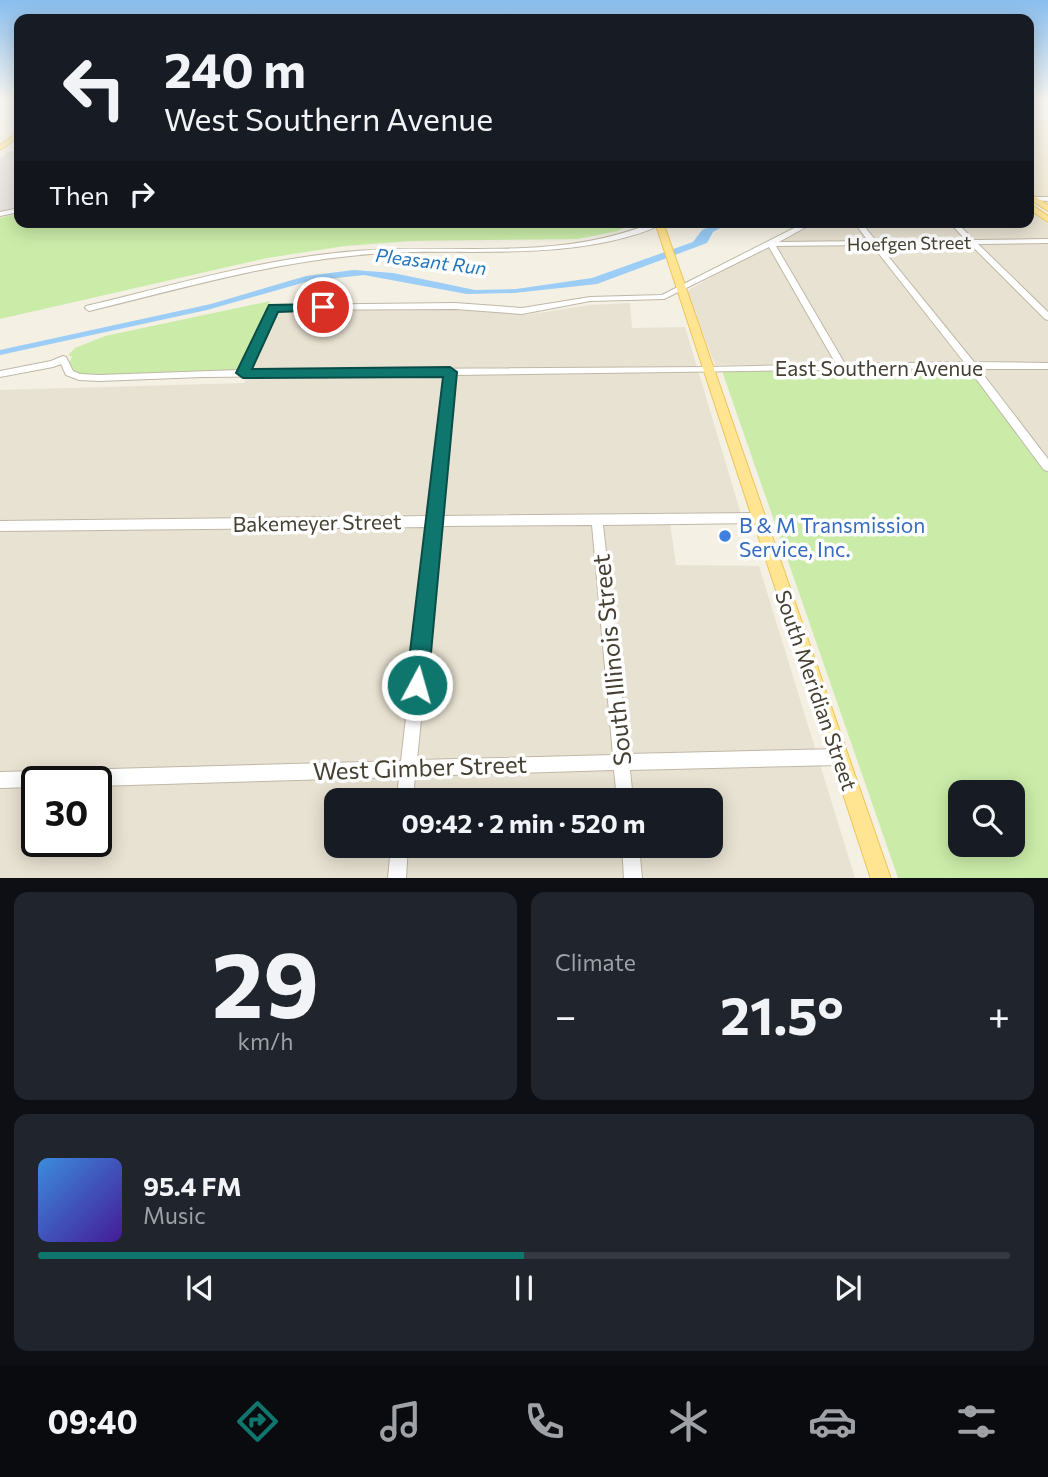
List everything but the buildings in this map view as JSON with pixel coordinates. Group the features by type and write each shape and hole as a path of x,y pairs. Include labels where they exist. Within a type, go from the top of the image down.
{"main road":[{"path":"1034,204 1048,220"},
{"name":"South Meridian Street","path":"662,228 881,878"}],"street":[{"path":"89,308 321,257 392,250 578,247 627,237 649,228"},
{"path":"243,373 274,308 455,306 522,311 590,299 660,297 682,289 800,228"},
{"path":"862,228 1048,467"},
{"path":"958,228 1048,317"},
{"name":"Hoefgen Street","path":"770,243 1048,241"},
{"path":"770,243 842,366"},
{"name":"East Southern Avenue","path":"0,374 52,364 63,359 69,373 85,377 842,366 1048,366"},
{"path":"406,788 450,372"},
{"name":"Bakemeyer Street","path":"0,526 759,517"},
{"name":"South Illinois Street","path":"597,519 624,788"},
{"name":"West Gimber Street","path":"0,780 840,757"},
{"path":"397,878 399,858"},
{"path":"631,858 633,878"}],"shaded area":[{"path":"1034,141 1048,141 1048,198 1035,199"},
{"path":"14,151 14,209 0,213 0,158"},
{"path":"1034,213 1048,224 1048,363 715,365 687,291 797,228 1034,228"},
{"path":"630,303 632,328 685,327 741,514 669,516 676,565 759,566 855,878 0,878 0,390 244,383 278,310 458,309 525,315 590,305"},
{"path":"1048,367 1048,460 976,368"}],"green space":[{"path":"14,214 14,228 624,228 578,239 410,241 345,246 267,258 0,319 0,218"},
{"path":"270,301 237,372 92,377 74,374 68,364 72,357 68,355 75,348 105,336"},
{"path":"969,370 1048,473 1048,878 898,878 722,371"}],"water":[{"name":"Pleasant Run","path":"720,228 713,232 707,243 597,284 514,293 467,294 364,275 309,281 207,310 0,355 0,350 211,304 306,276 354,270 393,273 475,290 516,289 592,278 693,242 702,230"}],"place":[{"name":"B & M Transmission Service, Inc.","path":"725,536"}],"route":[{"path":"323,307 274,308 243,373 450,372 417,685"}]}
